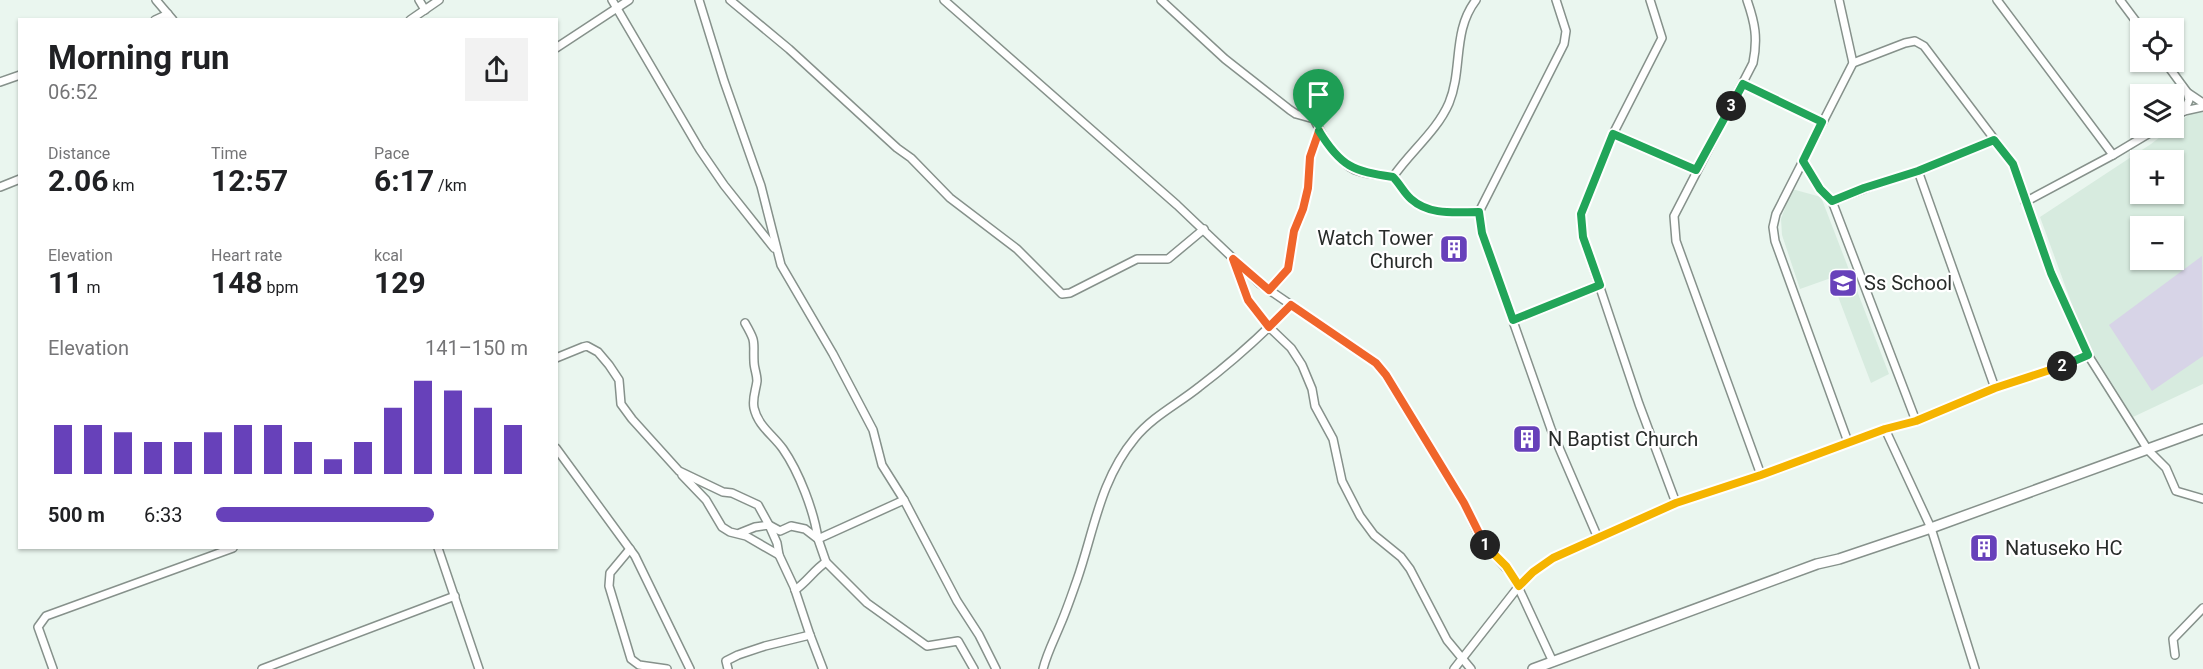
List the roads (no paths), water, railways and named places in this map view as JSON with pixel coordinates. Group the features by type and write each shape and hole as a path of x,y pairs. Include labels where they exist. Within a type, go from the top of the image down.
{"street":[{"path":"156,0 170,17"},
{"path":"419,0 425,10"},
{"path":"413,18 439,0"},
{"path":"612,0 700,150 724,185 775,250"},
{"path":"558,47 629,0"},
{"path":"699,0 724,81 761,186 775,250 781,265 873,430 882,465 904,500 996,669"},
{"path":"730,0 789,49 897,148 911,158 950,198 1017,249 1059,293 1070,293 1137,259 1168,259 1204,229"},
{"path":"944,0 1204,229 1233,259 1269,290 1376,363 1386,375 1464,503 1481,540 1506,566 1519,586 1553,662"},
{"path":"1161,0 1225,59 1290,110 1314,119 1319,131 1349,166 1367,174 1393,177 1410,198 1429,210 1479,212"},
{"path":"1393,177 1406,158 1434,129 1450,102 1455,82 1457,49 1466,17 1476,0"},
{"path":"1556,0 1566,31 1564,44 1479,212 1482,233 1551,429 1598,538"},
{"path":"1650,0 1662,38 1613,134 1581,214 1583,237 1639,404 1676,503"},
{"path":"1747,0 1754,19 1757,44 1753,63 1674,216 1676,241 1761,475"},
{"path":"1839,0 1853,63 1776,214 1773,226 1775,241 1848,442"},
{"path":"1996,0 2112,155"},
{"path":"2120,0 2134,18"},
{"path":"1853,63 1905,43 1915,41 1923,46 2013,164 2051,273 2088,355 2148,450 2166,468 2176,491 2203,499"},
{"path":"2172,72 2187,92 2203,105"},
{"path":"0,82 18,76"},
{"path":"1743,84 1822,122"},
{"path":"2184,111 2189,100 2187,92"},
{"path":"2184,111 2203,105"},
{"path":"1269,290 1288,269 1294,231 1308,188 1310,157 1319,131"},
{"path":"1613,134 1696,170"},
{"path":"2025,202 2141,138"},
{"path":"1832,201 1918,171 1994,140"},
{"path":"1803,161 1820,189 1832,201 1916,421"},
{"path":"1918,171 1995,388"},
{"path":"0,187 18,180"},
{"path":"1233,259 1248,300 1269,327 1291,348 1302,365 1312,389 1315,406 1333,439 1341,481 1360,516 1374,535 1401,557 1410,569 1447,640 1471,669"},
{"path":"1513,320 1600,285"},
{"path":"1042,669 1079,574 1103,494 1135,438 1163,412 1203,384 1291,305"},
{"path":"745,323 755,342 754,364 757,382 753,407 759,422 788,456 816,524 818,539 826,562 867,603 927,646 958,641 974,669"},
{"path":"558,357 583,346 598,352 619,380 621,404 706,500 722,526 730,532 740,533 779,555"},
{"path":"1454,669 1519,586 1533,572 1553,558 1676,503 1761,475 1885,429 1916,421 1995,388 2088,355"},
{"path":"1885,429 1931,528 1975,669"},
{"path":"1533,669 1817,564 1839,560 1931,528 2203,429"},
{"path":"558,451 630,549 657,598 690,669"},
{"path":"679,471 723,492 732,493 758,505 777,543 779,555 795,590 822,669"},
{"path":"818,539 904,500"},
{"path":"740,533 768,525 780,531 791,526 805,528 818,539"},
{"path":"53,669 38,627 46,616 230,549"},
{"path":"438,549 479,669"},
{"path":"630,549 610,573 609,586 633,669"},
{"path":"795,590 826,562"},
{"path":"262,669 455,596"},
{"path":"2175,655 2173,639 2203,608"},
{"path":"728,669 726,661 738,655 810,635"},
{"path":"631,659 639,665 667,669"}],"place":[{"name":"Watch Tower Church","path":"1454,249"},
{"name":"Ss School","path":"1843,283"},
{"name":"N Baptist Church","path":"1527,439"},
{"name":"Natuseko HC","path":"1984,548"}]}
